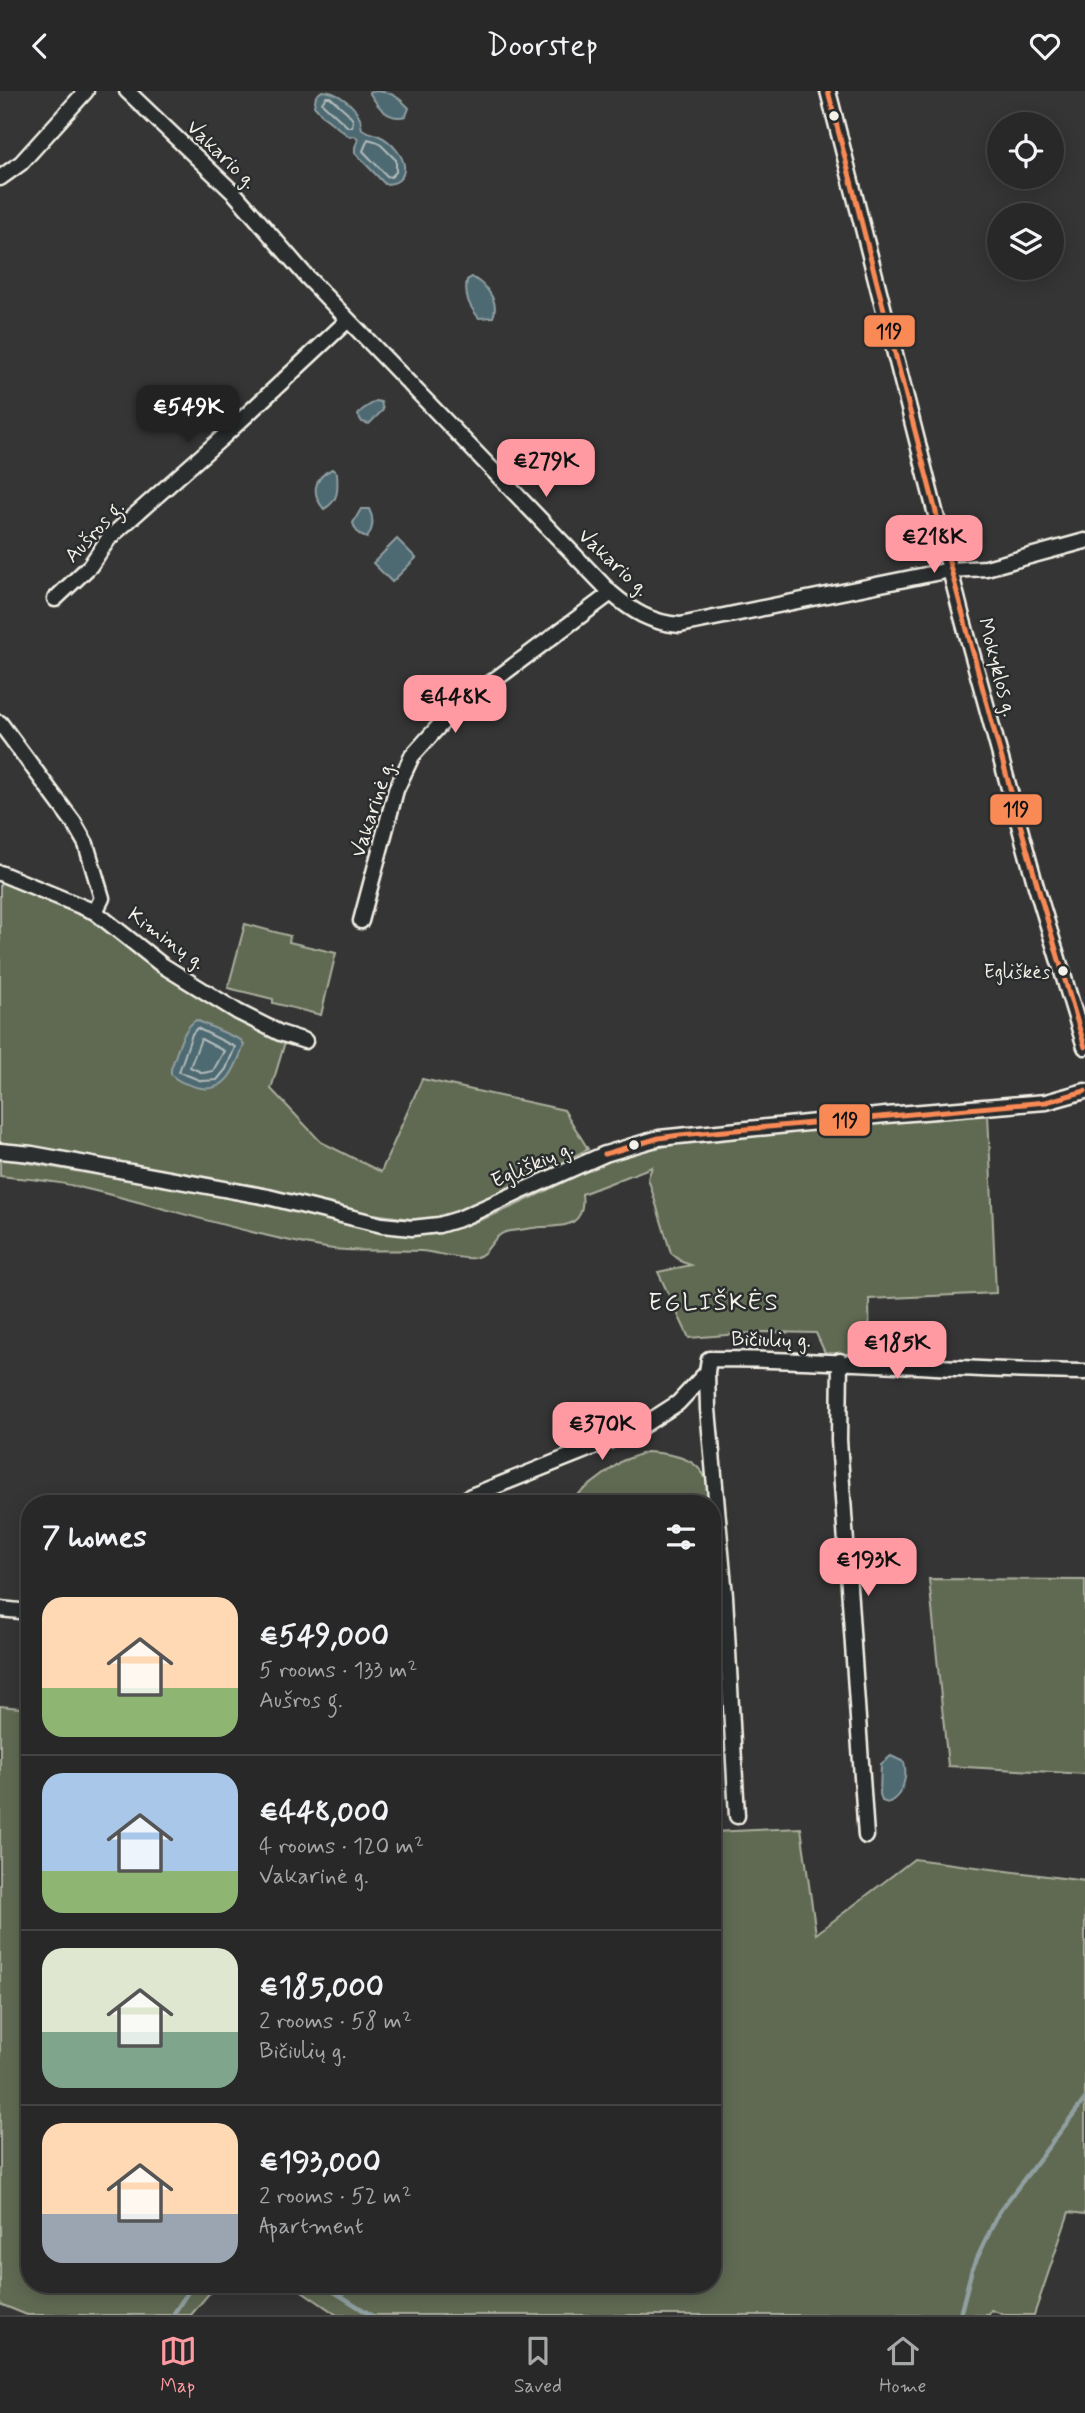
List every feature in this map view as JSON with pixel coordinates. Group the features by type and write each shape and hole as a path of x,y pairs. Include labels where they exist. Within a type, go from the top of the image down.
{"street":[{"path":"0,178 21,163 86,91"},
{"name":"Vakario g.","path":"127,91 236,195 307,277 611,593 644,617 662,624 680,625 950,570 986,568 1085,541"},
{"name":"Mokyklos g.","path":"828,91 950,570 1035,883 1080,1011 1085,1047"},
{"name":"Aušros g.","path":"55,599 90,566 109,538 223,437 348,320"},
{"name":"Vakarinė g.","path":"361,921 396,790 412,756 429,735 458,708 611,593"},
{"path":"0,723 74,823 86,844 102,898 95,912"},
{"name":"Kiminų g.","path":"0,873 95,912 162,965 238,1011 280,1033 305,1041"},
{"name":"Egliškių g.","path":"0,1151 32,1154 255,1195 382,1225 412,1228 439,1225 459,1219 605,1154 659,1138 1046,1102 1085,1091"},
{"path":"840,1361 839,1440 866,1836"},
{"name":"Bičiulių g.","path":"708,1366 840,1361 1085,1373"},
{"path":"474,1495 636,1430 678,1403 708,1366"},
{"path":"708,1366 708,1409 716,1495"},
{"path":"721,1551 737,1816"},
{"path":"0,1609 21,1611"}],"green space":[{"path":"0,880 89,918 203,999 285,1042 271,1089 321,1142 381,1172 422,1079 564,1110 588,1149 538,1176 458,1212 418,1220 366,1213 256,1186 0,1145"},
{"path":"245,924 290,936 289,942 336,953 321,1015 228,988"},
{"path":"988,1113 996,1293 869,1299 870,1356 826,1355 816,1333 765,1332 689,1338 658,1272 691,1265 671,1253 648,1178 652,1167 582,1194 581,1213 572,1222 503,1233 484,1253 474,1258 421,1251 326,1248 263,1235 65,1184 0,1176 0,1158 216,1196 386,1231 425,1232 445,1230 484,1219 602,1164 651,1149 700,1140"},
{"path":"646,1452 683,1458 700,1469 711,1495 577,1495 622,1461"},
{"path":"929,1579 1085,1580 1085,1774 948,1766"},
{"path":"0,1706 21,1708 21,2293 209,2293 191,2315 27,2315 0,2304"},
{"path":"801,1828 816,1934 914,1859 1085,1881 1085,2214 1069,2212 1034,2315 1005,2315 991,2310 989,2315 337,2315 305,2293 721,2293 721,1832"}],"water":[{"path":"322,91 344,99 360,118 362,129 382,137 393,146 401,156 404,168 398,181 385,184 355,153 358,140 355,136 350,137 314,106 316,96"},
{"path":"369,92 396,97 409,108 406,116 389,115 372,98"},
{"path":"472,277 482,284 493,299 493,317 479,318 470,305 466,286 467,280"},
{"path":"376,401 381,402 383,410 369,424 362,422 358,415"},
{"path":"332,469 337,473 336,494 324,509 317,498 316,487 321,477"},
{"path":"361,509 369,509 373,521 367,538 358,533 353,523"},
{"path":"397,539 416,558 392,582 373,563"},
{"path":"196,1020 241,1040 244,1045 233,1071 222,1084 215,1087 196,1087 179,1081 171,1074 184,1035"},
{"path":"891,1756 904,1762 905,1774 901,1791 888,1803 882,1801 880,1794 881,1764"}],"waterway":[{"path":"960,2315 972,2269 999,2212 1085,2099"},
{"path":"173,2315 187,2293"},
{"path":"336,2293 371,2315"}],"transit line":[{"name":"119","path":"828,91 983,690 1085,1047"},
{"name":"119","path":"605,1154 659,1138 680,1135 1046,1102 1085,1091"}],"place":[{"name":"Egliškės","path":"1063,971"}],"district":[{"name":"EGLIŠKĖS","path":"714,1302"}]}
